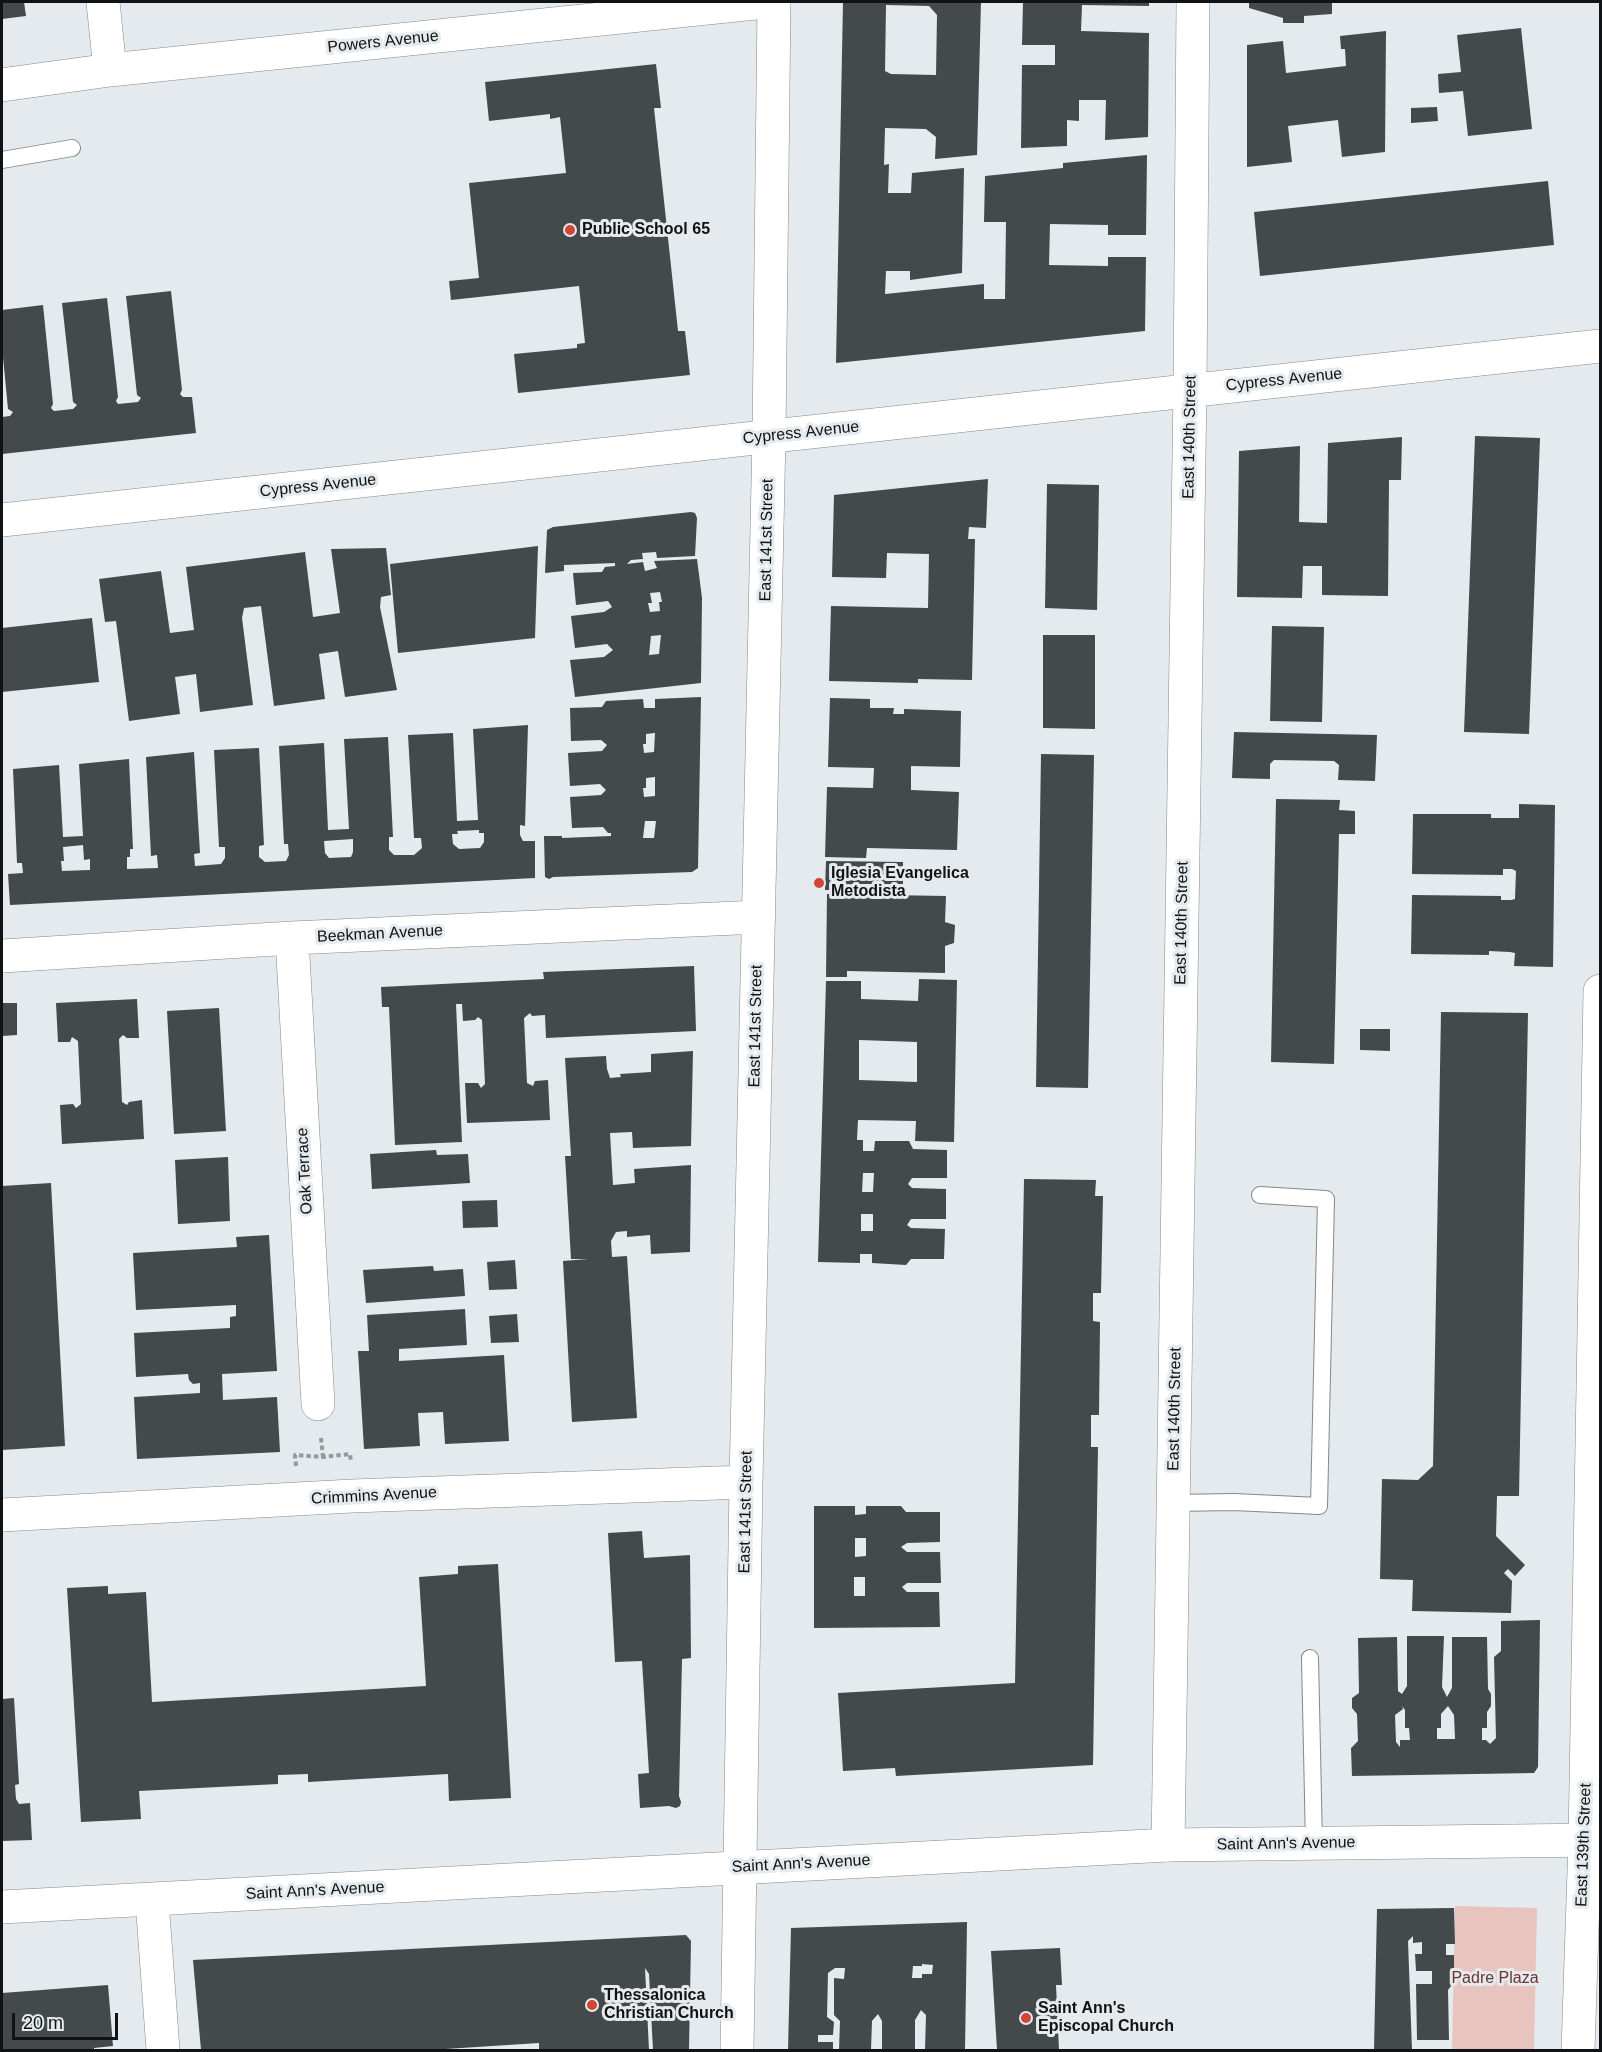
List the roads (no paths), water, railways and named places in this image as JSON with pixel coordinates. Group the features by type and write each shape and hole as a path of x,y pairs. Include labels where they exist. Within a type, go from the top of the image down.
{"street":[{"path":"103,2 110,70"},
{"name":"Powers Avenue","path":"2,85 110,70 765,2"},
{"name":"East 141st Street","path":"737,2050 746,1482 769,436 774,2"},
{"name":"East 140th Street","path":"1168,1845 1190,390 1193,2"},
{"name":"Cypress Avenue","path":"2,520 1600,346"},
{"name":"Beekman Avenue","path":"2,956 292,938 759,917"},
{"name":"Oak Terrace","path":"292,938 320,1418"},
{"name":"East 139th Street","path":"1578,2050 1592,1840 1600,991"},
{"name":"Crimmins Avenue","path":"2,1515 352,1496 746,1482"},
{"name":"Saint Ann's Avenue","path":"2,1906 152,1900 1168,1845 1592,1840"},
{"path":"152,1900 163,2050"}],"lane":[{"path":"2,160 72,148"},
{"path":"1173,1503 1234,1502 1320,1506 1326,1199 1260,1195"},
{"path":"1310,1658 1314,1844"}],"place":[{"name":"Public School 65","path":"570,230"},
{"name":"Iglesia Evangelica Metodista","path":"819,883"},
{"name":"Thessalonica Christian Church","path":"592,2005"},
{"name":"Saint Ann's Episcopal Church","path":"1026,2018"}],"park label":[{"name":"Padre Plaza","path":"1495,1979"}]}
